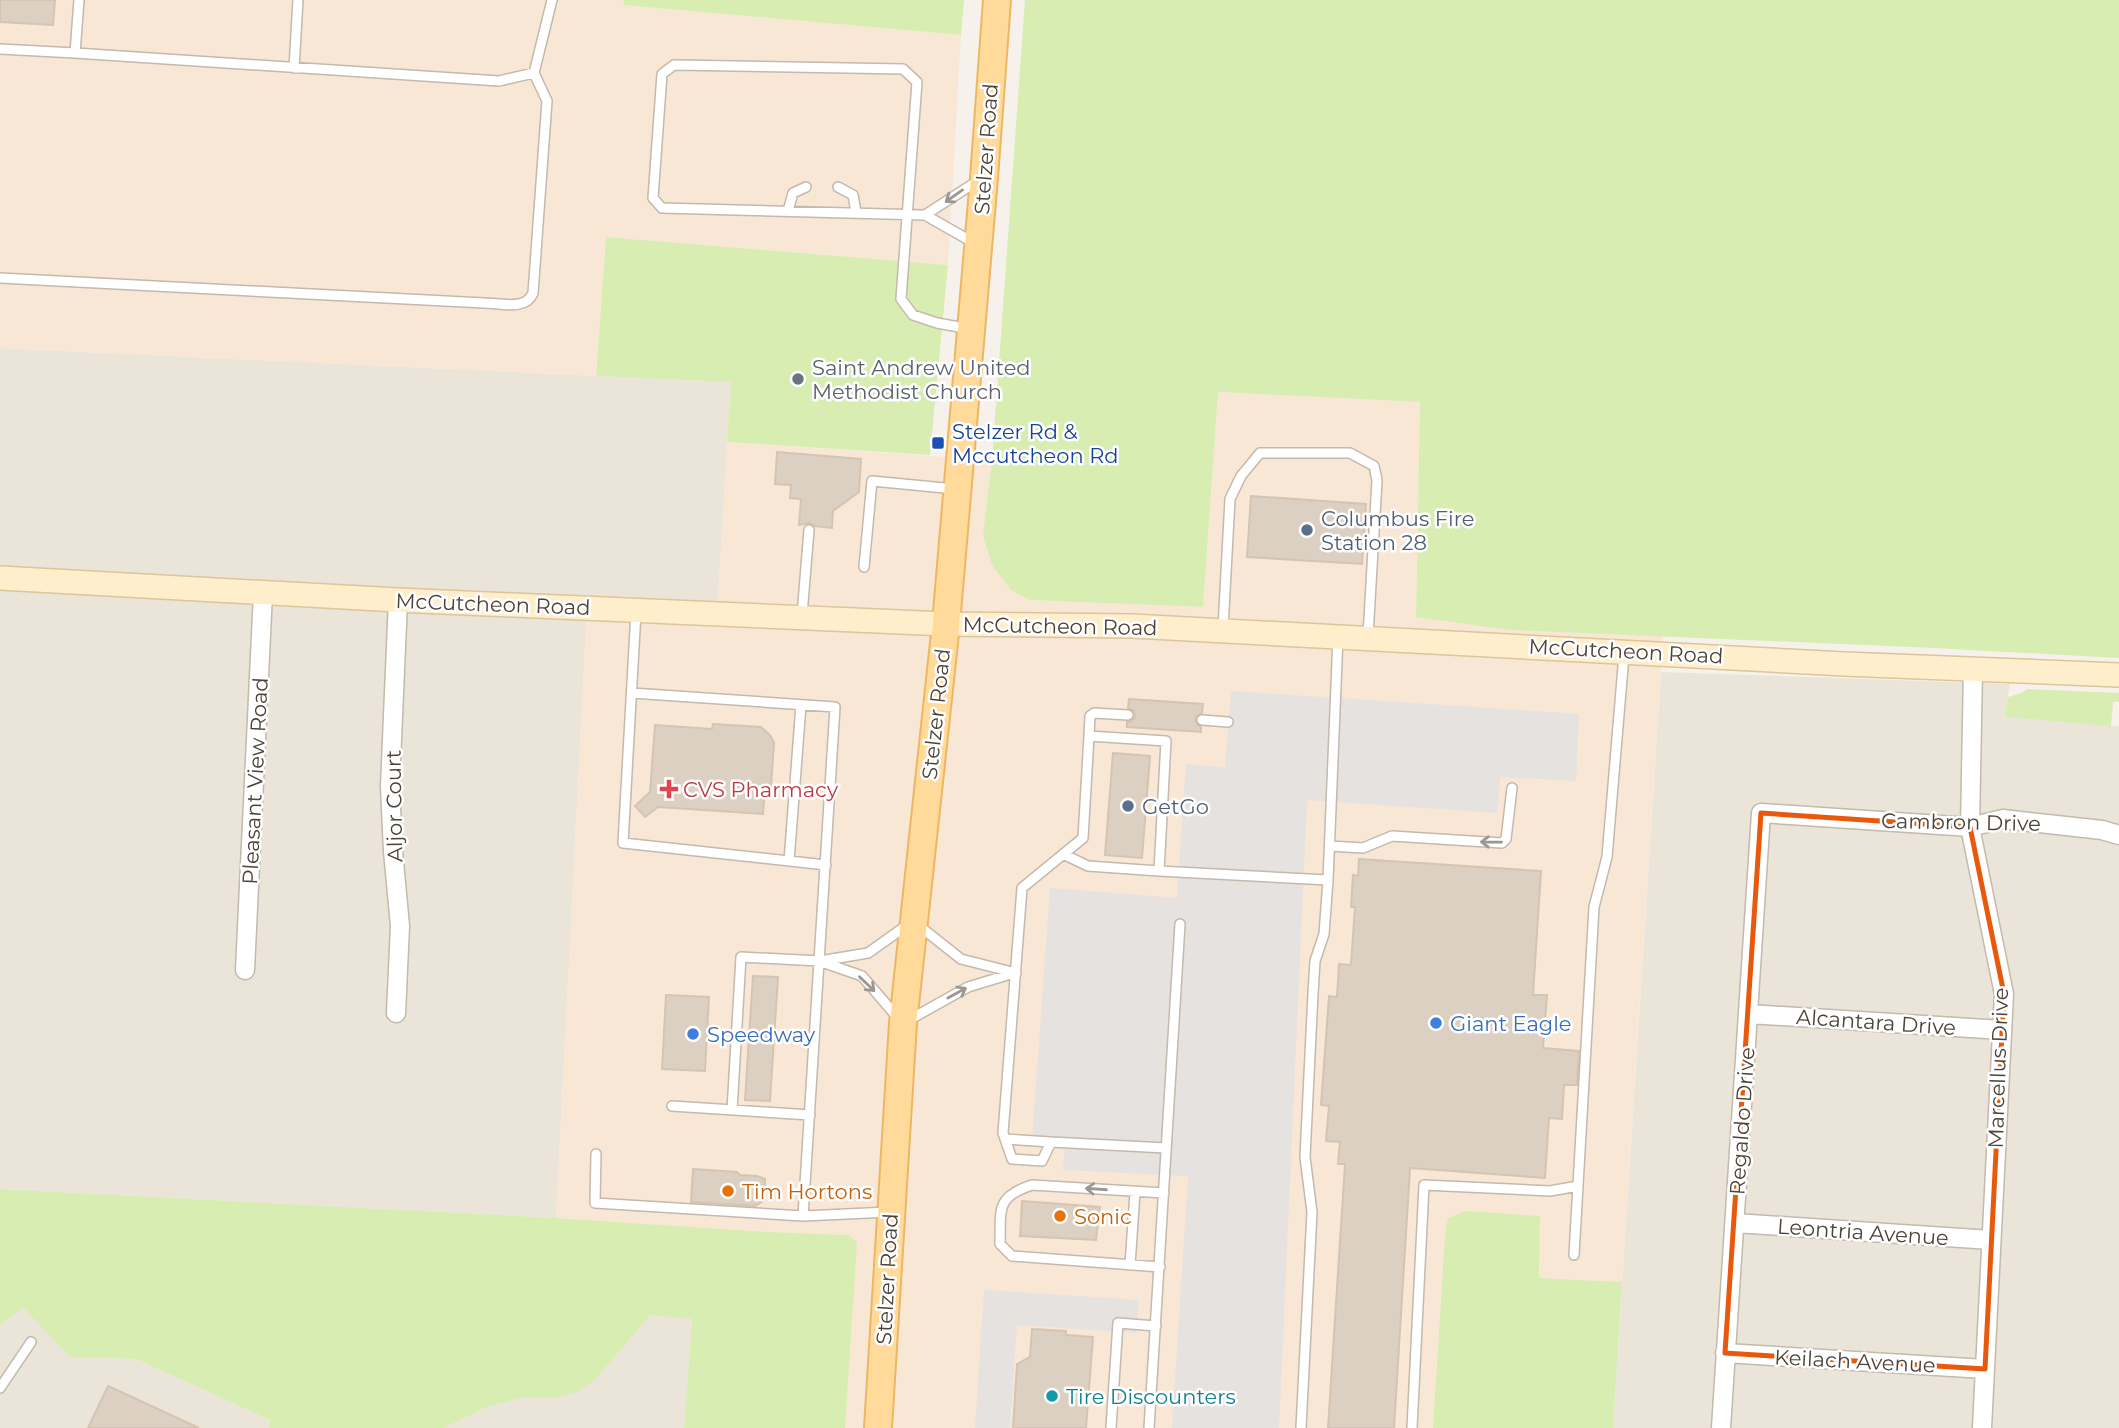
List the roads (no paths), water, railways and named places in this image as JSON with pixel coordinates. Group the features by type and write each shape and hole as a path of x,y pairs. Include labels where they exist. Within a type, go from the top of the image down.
{"main road":[{"name":"Stelzer Road","path":"878,1428 903,1023 946,624 997,0"},
{"name":"McCutcheon Road","path":"0,578 398,600 946,624 1132,626 2119,675"}],"street":[{"name":"Pleasant View Road","path":"245,970 263,593"},
{"name":"Aljor Court","path":"396,1013 400,926 390,786 398,600"},
{"name":"Marcellus Drive","path":"1973,669 1970,827 2004,994 1982,1428"},
{"name":"Cambron Drive","path":"1760,813 1970,827 2003,819 2102,830 2119,835"},
{"name":"Regaldo Drive","path":"1721,1428 1760,813"},
{"name":"Alcantara Drive","path":"1749,1014 2002,1030"},
{"name":"Leontria Avenue","path":"1734,1223 1992,1240"},
{"name":"Keilach Avenue","path":"1725,1353 1985,1369"}],"lane":[{"path":"75,53 79,0"},
{"path":"294,68 298,0"},
{"path":"0,278 525,303 531,299 533,293 547,101 534,73 552,0"},
{"path":"0,49 499,81 534,73"},
{"path":"971,329 937,323 913,315 901,299 908,214 917,82 903,69 674,65 662,74 653,198 662,208 856,212 908,214 925,215 978,245"},
{"path":"925,215 984,178"},
{"path":"788,211 793,193 806,187"},
{"path":"838,187 853,195 856,212"},
{"path":"1223,631 1230,499 1241,476 1260,453 1350,453 1374,466 1377,480 1368,638"},
{"path":"864,567 872,481 957,489"},
{"path":"802,617 809,530"},
{"path":"636,610 623,843 826,865"},
{"path":"1301,1428 1312,1212 1305,1157 1314,971 1324,934 1328,880 1338,636"},
{"path":"1574,1255 1594,907 1607,857 1625,651"},
{"path":"632,693 835,708 803,1216"},
{"path":"789,861 801,705"},
{"path":"1051,1142 1042,1161 1012,1159 1003,1133 1022,888 1083,838 1090,716 1094,713 1128,716"},
{"path":"1202,720 1228,722"},
{"path":"1089,736 1166,741 1159,871"},
{"path":"1330,846 1363,848 1392,836 1502,843 1506,839 1512,788"},
{"path":"1063,854 1088,866 1328,880"},
{"path":"732,1110 741,957 820,961 868,953 913,920 961,959 1016,973"},
{"path":"1149,1428 1180,924"},
{"path":"820,961 862,976 903,1023 968,987 1016,973"},
{"path":"672,1106 810,1115"},
{"path":"1005,1139 1166,1148"},
{"path":"596,1154 595,1203 803,1216 890,1212"},
{"path":"1160,1266 1012,1256 1000,1244 1000,1226 1002,1203 1015,1191 1032,1185 1164,1194"},
{"path":"1412,1428 1424,1185 1550,1191 1578,1186"},
{"path":"1130,1265 1135,1192"},
{"path":"1111,1428 1118,1323 1156,1326"},
{"path":"0,1388 31,1342"}],"place":[{"name":"Saint Andrew United Methodist Church","path":"798,379"},
{"name":"Stelzer Rd & Mccutcheon Rd","path":"938,443"},
{"name":"Columbus Fire Station 28","path":"1307,530"},
{"name":"CVS Pharmacy","path":"669,789"},
{"name":"GetGo","path":"1128,806"},
{"name":"Giant Eagle","path":"1436,1023"},
{"name":"Speedway","path":"693,1034"},
{"name":"Tim Hortons","path":"728,1191"},
{"name":"Sonic","path":"1060,1216"},
{"name":"Tire Discounters","path":"1052,1396"}]}
